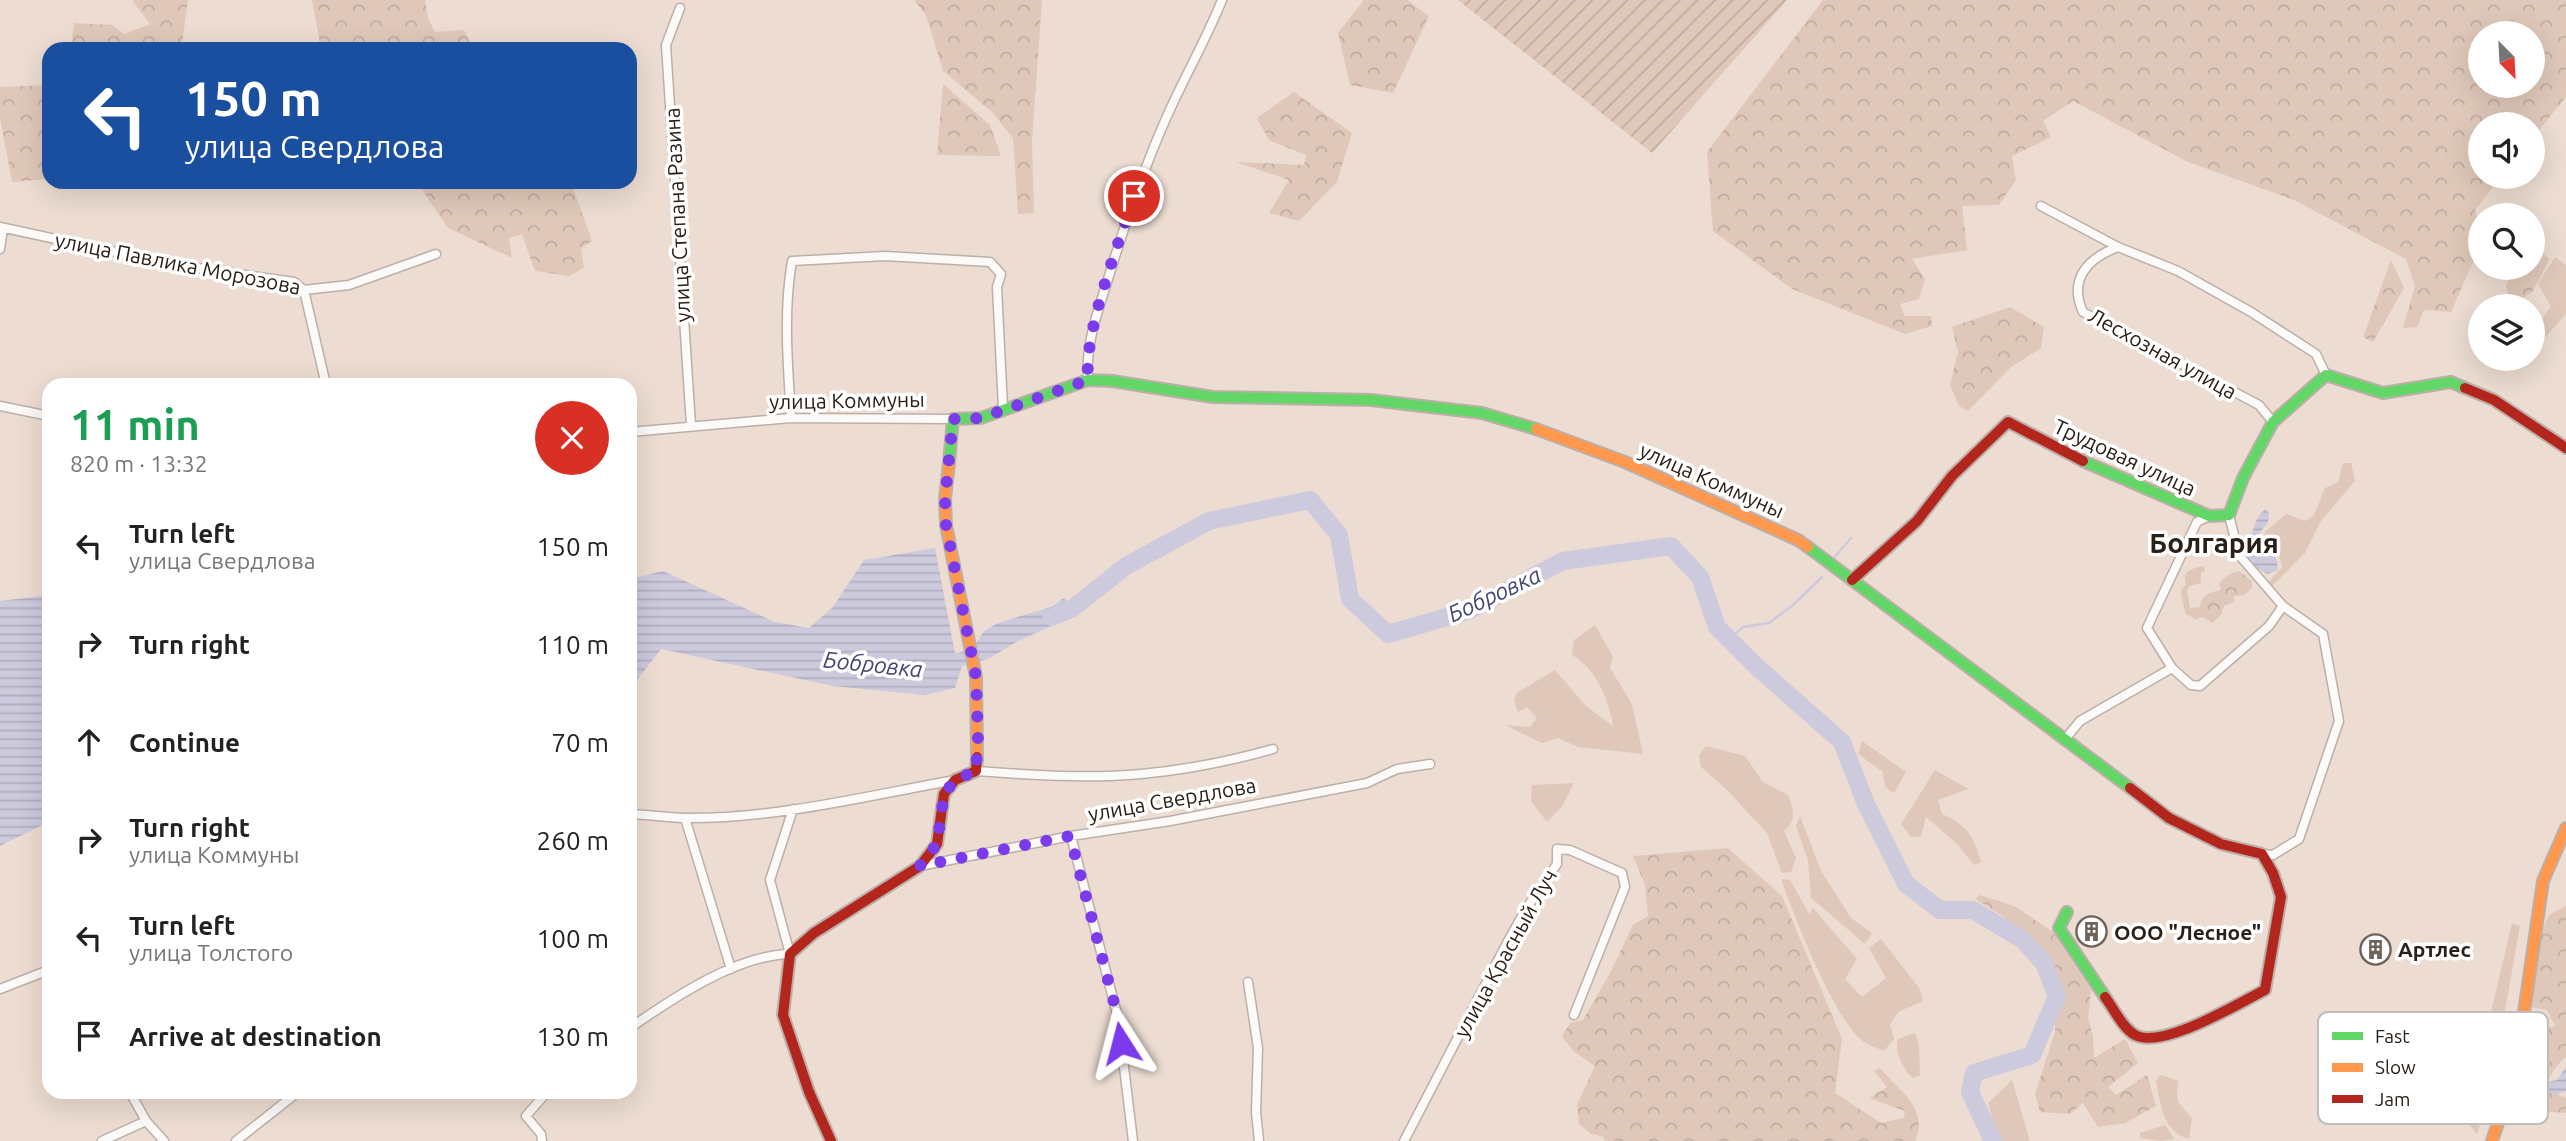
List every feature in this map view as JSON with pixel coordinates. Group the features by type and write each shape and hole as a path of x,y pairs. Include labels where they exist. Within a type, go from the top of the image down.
{"street":[{"path":"1088,380 1086,360 1098,310 1134,196 1222,0"},
{"name":"улица Степана Разина","path":"680,8 666,45 691,425"},
{"path":"2041,206 2118,247 2178,271 2251,312 2316,354 2326,375 2383,393 2451,382 2494,400 2566,447"},
{"path":"0,249 2,228"},
{"name":"улица Павлика Морозова","path":"2,228 176,265 295,282 304,290 349,285 436,254"},
{"name":"Лесхозная улица","path":"2118,247 2102,253 2078,276 2076,298 2083,312 2259,405 2273,422"},
{"path":"791,418 786,321 787,287 792,261 886,256 990,261 1001,274 997,287 1003,408"},
{"path":"304,290 324,378"},
{"path":"2262,854 2273,855 2299,839 2339,720 2323,634 2283,606 2239,555 2229,515 2243,478 2273,422 2326,375"},
{"name":"улица Коммуны","path":"637,431 791,418 981,418 1088,380 1112,381 1213,397 1371,400 1482,413 1521,423 1625,462 1798,540 2066,738 2169,818 2221,844 2262,854"},
{"path":"0,406 42,415"},
{"path":"953,419 945,499 946,525 976,677 976,771"},
{"name":"Трудовая улица","path":"1853,580 1917,521 1952,477 2008,422 2077,458 2209,516 2229,515"},
{"path":"2209,516 2197,522 2147,628 2172,668 2191,685 2200,686 2269,626 2283,606"},
{"path":"2066,738 2080,721 2172,668"},
{"path":"637,815 685,818 793,809 955,780 976,771 1042,775 1140,774 1231,760 1273,749"},
{"name":"улица Свердлова","path":"637,1023 685,992 731,969 774,955 790,954 814,933 920,866 1070,836 1170,821 1367,783 1397,769 1430,764"},
{"path":"920,866 937,844 944,794 955,780"},
{"path":"793,809 770,880 790,954 783,1015 810,1092 831,1141"},
{"path":"685,818 731,969"},
{"path":"2524,1012 2543,881 2566,828"},
{"path":"1070,836 1118,1018 1133,1141"},
{"name":"улица Красный Луч","path":"1404,1141 1520,920 1557,864 1557,849 1570,850 1622,873 1625,887 1574,1015"},
{"path":"2067,912 2059,928 2124,1024 2142,1038 2162,1038 2265,990 2281,897 2273,873 2262,854"},
{"path":"0,989 42,973"},
{"path":"1248,982 1258,1048 1256,1112 1259,1141"},
{"path":"134,1099 146,1121 164,1141"},
{"path":"236,1141 289,1099"},
{"path":"541,1099 526,1116 541,1134 542,1141"},
{"path":"102,1141 146,1121"},
{"path":"2492,1141 2497,1124"}],"green space":[{"path":"132,0 188,0 182,42 72,42 74,23 112,25 124,34 150,24"},
{"path":"312,0 425,0 428,18 435,32 464,30 470,42 320,42"},
{"path":"914,0 1042,0 1032,141 1034,213 1018,214 1013,138 992,112 943,71 926,15"},
{"path":"1364,0 1407,0 1429,16 1393,93 1350,85 1338,33"},
{"path":"1458,0 1787,0 1652,153"},
{"path":"1823,0 2566,0 2566,97 2545,123 2545,112 2468,112 2468,189 2492,189 2481,203 2468,203 2468,273 2451,312 2424,310 2417,327 2403,328 2415,286 2406,259 2294,200 2188,162 2073,101 2043,121 2051,137 2012,156 2016,180 1999,205 1962,206 1967,250 1912,259 1925,279 1919,299 1900,304 1905,316 1931,316 1932,326 1905,334 1792,289 1713,231 1707,152"},
{"path":"943,84 990,125 1001,156 937,155"},
{"path":"42,85 42,180 12,182 0,118 0,87"},
{"path":"1294,92 1352,133 1337,182 1299,221 1269,213 1289,180 1236,162 1304,165 1306,155 1269,140 1257,118"},
{"path":"422,189 573,189 592,241 581,248 584,268 569,276 535,271 522,234 509,238 512,258 448,228"},
{"path":"2545,255 2550,259 2545,268"},
{"path":"2555,257 2566,265 2566,314 2545,337 2545,315 2551,306 2538,284 2541,280 2545,280 2545,273"},
{"path":"2391,260 2404,288 2373,342 2363,337"},
{"path":"2509,280 2539,280 2529,294 2508,294 2506,285"},
{"path":"2010,307 2044,327 2041,348 2011,367 1968,411 1959,406 1950,385 1958,352 1952,327"},
{"path":"2343,463 2351,463 2355,481 2321,521 2305,553 2269,589 2268,583 2282,567 2277,547 2268,540 2265,532 2286,514 2305,521 2314,515 2325,488 2338,482"},
{"path":"2203,566 2205,571 2201,572 2201,583 2190,586 2187,590 2190,608 2200,607 2204,597 2221,590 2219,584 2233,573 2239,571 2252,581 2252,588 2244,595 2234,596 2234,602 2224,606 2221,615 2212,623 2203,617 2196,619 2185,614 2181,590 2186,584 2186,574 2191,569"},
{"path":"1595,625 1613,657 1610,668 1632,704 1643,754 1578,747 1558,738 1542,743 1505,725 1530,727 1537,718 1527,707 1518,712 1514,699 1518,692 1555,670 1586,706 1613,726 1600,686 1588,668 1572,655 1574,640"},
{"path":"1862,741 1906,772 1894,793 1885,787 1883,772 1858,754"},
{"path":"1706,746 1745,756 1763,782 1788,795 1793,814 1791,823 1784,831 1796,858 1791,872 1782,873 1767,833 1727,790 1701,767 1699,755"},
{"path":"1935,770 1968,789 1938,800 1942,814 1958,823 1968,833 1981,862 1974,865 1956,843 1926,817 1921,836 1911,837 1901,824"},
{"path":"1574,783 1563,805 1547,822 1531,801 1532,785"},
{"path":"1800,816 1821,871 1851,918 1872,933 1865,944 1811,898 1808,861 1796,826"},
{"path":"1728,848 1782,896 1842,1039 1835,1093 1881,1123 1904,1118 1905,1111 1869,1098 1887,1087 1874,1071 1880,1068 1904,1093 1915,1110 1918,1130 1915,1141 1605,1141 1604,1137 1591,1134 1579,1124 1577,1105 1595,1066 1573,1051 1562,1036 1570,1023 1583,1020 1633,925 1648,916 1645,885 1633,856"},
{"path":"1781,879 1790,880 1810,915 1812,907 1857,959 1845,979 1862,997 1886,978 1869,948 1881,939 1920,989 1923,1001 1898,1012 1890,1025 1894,1039 1884,1051 1864,1042 1840,1012 1816,966"},
{"path":"1980,895 2014,906 2053,932 2091,990 2088,1018 2093,1036 2094,1058 2125,1039 2138,1063 2108,1087 2116,1095 2147,1075 2156,1106 2125,1123 2098,1127 2083,1103 2070,1114 2040,1112 2035,1094 2055,1032 2055,1016 2065,997 2048,963 2030,939 2007,919 1975,899"},
{"path":"2566,906 2566,1057 2552,1072 2548,1081 2548,1028 2555,1026 2547,1010 2531,1007 2541,933 2549,915"},
{"path":"2512,923 2520,926 2505,1012 2491,1012"},
{"path":"1915,1033 1919,1045 1920,1075 1913,1078 1900,1060 1897,1044 1898,1039"},
{"path":"2160,1075 2179,1081 2177,1098 2192,1118 2189,1139 2173,1130 2164,1116 2156,1081"},
{"path":"2012,1080 2030,1141 1999,1141 1988,1103"},
{"path":"2548,1091 2566,1098 2566,1113 2548,1112"},
{"path":"2469,1124 2480,1124 2477,1134"},
{"path":"2165,1125 2174,1139 2161,1141 2140,1138 2140,1133"}],"water":[{"path":"2265,509 2269,513 2268,522 2259,534 2267,547 2275,550 2278,570 2267,574 2248,563 2245,548 2258,517"},
{"path":"935,548 955,654 973,648 984,631 998,623 1051,607 1064,598 1076,615 1018,641 988,659 962,666 955,688 925,695 833,686 661,649 637,680 637,577 663,571 775,622 809,628 833,607 864,560"},
{"path":"42,596 42,825 0,846 0,601"},
{"path":"2566,1067 2566,1091 2555,1095 2548,1092 2548,1082 2557,1080"}],"waterway":[{"name":"Бобровка","path":"1052,617 1073,608 1126,566 1209,521 1310,500 1339,535 1350,599 1388,634 1468,611 1563,561 1671,546 1700,577 1717,627 1756,666 1842,742 1866,804 1906,884 1940,910 1973,910 2023,940 2044,963 2057,996 2032,1055 1974,1073 1970,1092 1993,1141"},
{"path":"1833,559 1851,538"},
{"path":"1729,639 1743,627 1769,623 1793,605 1822,577"}],"traffic: fast":[{"path":"2083,461 2209,516 2229,515 2243,478 2273,422 2326,375 2383,393 2451,382 2465,388"},
{"path":"949,463 953,419 981,418 1088,380 1112,381 1213,397 1371,400 1482,413 1536,429"},
{"path":"1808,547 2130,788"},
{"path":"2067,912 2059,928 2105,997"}],"traffic: slow":[{"path":"1536,429 1625,462 1798,540 1808,547"},
{"path":"949,463 945,499 946,525 976,677 977,757"},
{"path":"2524,1012 2543,881 2566,828"},
{"path":"2492,1141 2498,1124"}],"traffic: jam":[{"path":"2465,388 2494,400 2566,448"},
{"path":"1852,580 1917,521 1952,476 2008,422 2083,461"},
{"path":"831,1141 809,1092 783,1015 790,954 814,933 920,866 937,844 944,794 955,780 976,771 977,757"},
{"path":"2105,997 2130,1032 2147,1038 2181,1031 2265,990 2281,897 2273,873 2262,854 2221,844 2169,818 2130,788"}],"place":[{"name":"ООО \"Лесное\"","path":"2091,932"},
{"name":"Артлес","path":"2375,949"}],"district":[{"name":"Болгария","path":"2214,542"}],"route":[{"path":"1121,1043 1118,1018 1070,836 920,866 937,844 944,794 955,780 976,771 976,677 946,525 948,452 953,419 981,418 1088,380 1086,360 1098,310 1134,196"}]}
